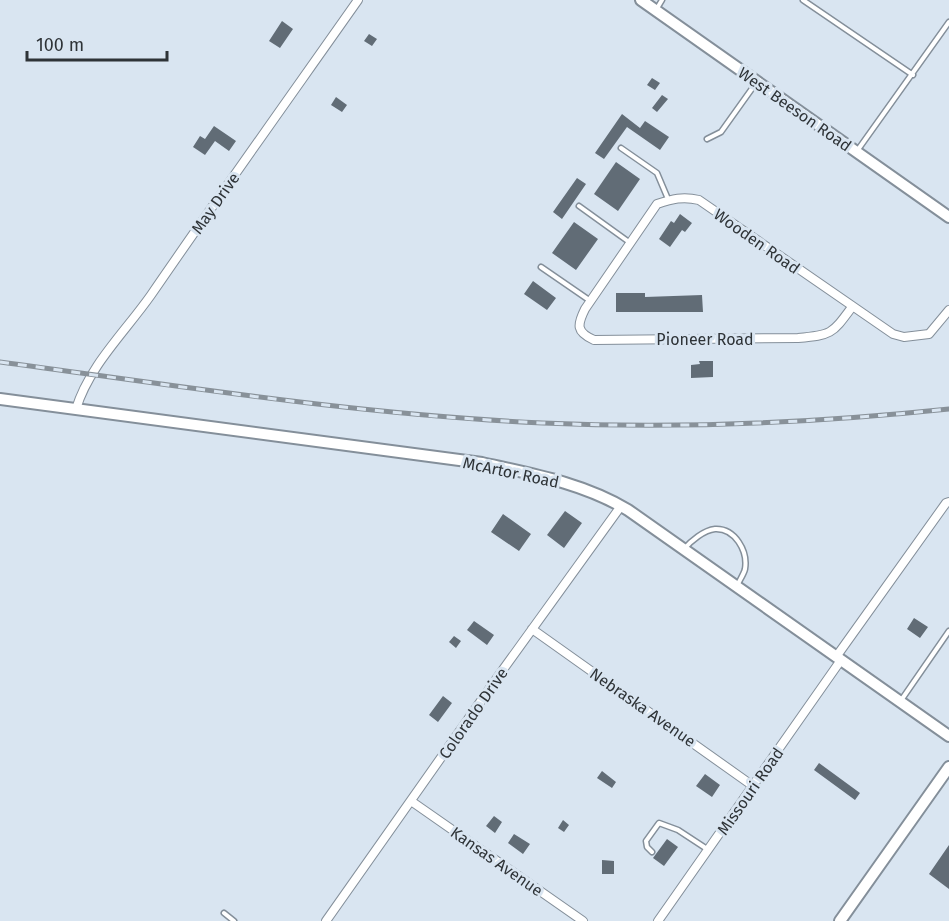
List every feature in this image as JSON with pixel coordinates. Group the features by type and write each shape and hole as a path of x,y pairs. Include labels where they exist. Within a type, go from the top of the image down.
{"main road":[{"name":"West Beeson Road","path":"641,0 949,217"},
{"name":"McArtor Road","path":"0,399 482,463 544,477 587,490 621,506 949,736"},
{"path":"840,921 949,767"}],"street":[{"name":"May Drive","path":"76,409 79,398 92,374 147,301 358,0"},
{"name":"Wooden Road","path":"669,200 687,197 699,200 893,334 904,337 929,334 949,310"},
{"path":"590,301 657,204 669,200"},
{"name":"Pioneer Road","path":"590,301 580,319 579,330 584,336 594,340 825,336 835,330 852,307"},
{"name":"Missouri Road","path":"658,921 946,503 949,502"},
{"name":"Colorado Drive","path":"326,921 621,506"},
{"name":"Nebraska Avenue","path":"532,629 753,786"},
{"name":"Kansas Avenue","path":"411,801 583,921"}],"lane":[{"path":"655,10 662,0"},
{"path":"803,0 912,75"},
{"path":"856,152 949,22"},
{"path":"706,139 721,132 756,82"},
{"path":"621,148 657,173 669,200"},
{"path":"579,206 630,242"},
{"path":"541,267 590,301"},
{"path":"684,549 692,540 714,529 729,532 739,542 744,555 745,570 736,586"},
{"path":"900,702 949,631"},
{"path":"652,852 647,847 646,841 659,823 678,830 708,850"},
{"path":"224,914 234,921"}],"building":[{"path":"282,21 293,29 280,48 269,41"},
{"path":"369,34 377,39 372,46 364,41"},
{"path":"652,78 660,83 655,90 647,85"},
{"path":"662,95 668,99 657,112 652,108"},
{"path":"336,97 347,105 342,112 331,105"},
{"path":"622,114 640,128 645,121 669,137 660,150 627,127 604,159 595,153"},
{"path":"214,126 236,141 229,151 215,141 205,155 193,147 200,136 205,139"},
{"path":"616,162 640,179 618,211 594,194"},
{"path":"577,178 586,184 562,219 553,212"},
{"path":"680,214 692,223 685,232 682,230 670,247 659,239 671,221 674,223"},
{"path":"574,222 598,239 576,270 552,253"},
{"path":"533,281 556,298 547,310 524,294"},
{"path":"616,293 645,293 645,297 702,295 703,312 616,312"},
{"path":"699,361 713,361 713,377 691,378 691,365 700,364"},
{"path":"565,511 582,523 564,548 547,535"},
{"path":"503,514 531,534 519,551 491,532"},
{"path":"914,618 928,627 920,638 907,629"},
{"path":"474,621 494,635 487,645 467,630"},
{"path":"454,636 461,641 456,648 449,642"},
{"path":"443,696 452,703 438,722 429,715"},
{"path":"819,763 860,793 855,800 814,770"},
{"path":"602,771 616,782 612,788 597,778"},
{"path":"705,774 720,785 712,797 696,786"},
{"path":"494,816 502,822 495,833 486,826"},
{"path":"563,820 569,825 564,832 558,828"},
{"path":"514,834 530,844 523,854 508,843"},
{"path":"667,839 678,847 664,866 653,858"},
{"path":"949,845 949,889 929,874"},
{"path":"602,860 614,861 614,874 602,874"}],"railway":[{"path":"0,362 339,407 543,423 746,424 949,409"}]}
